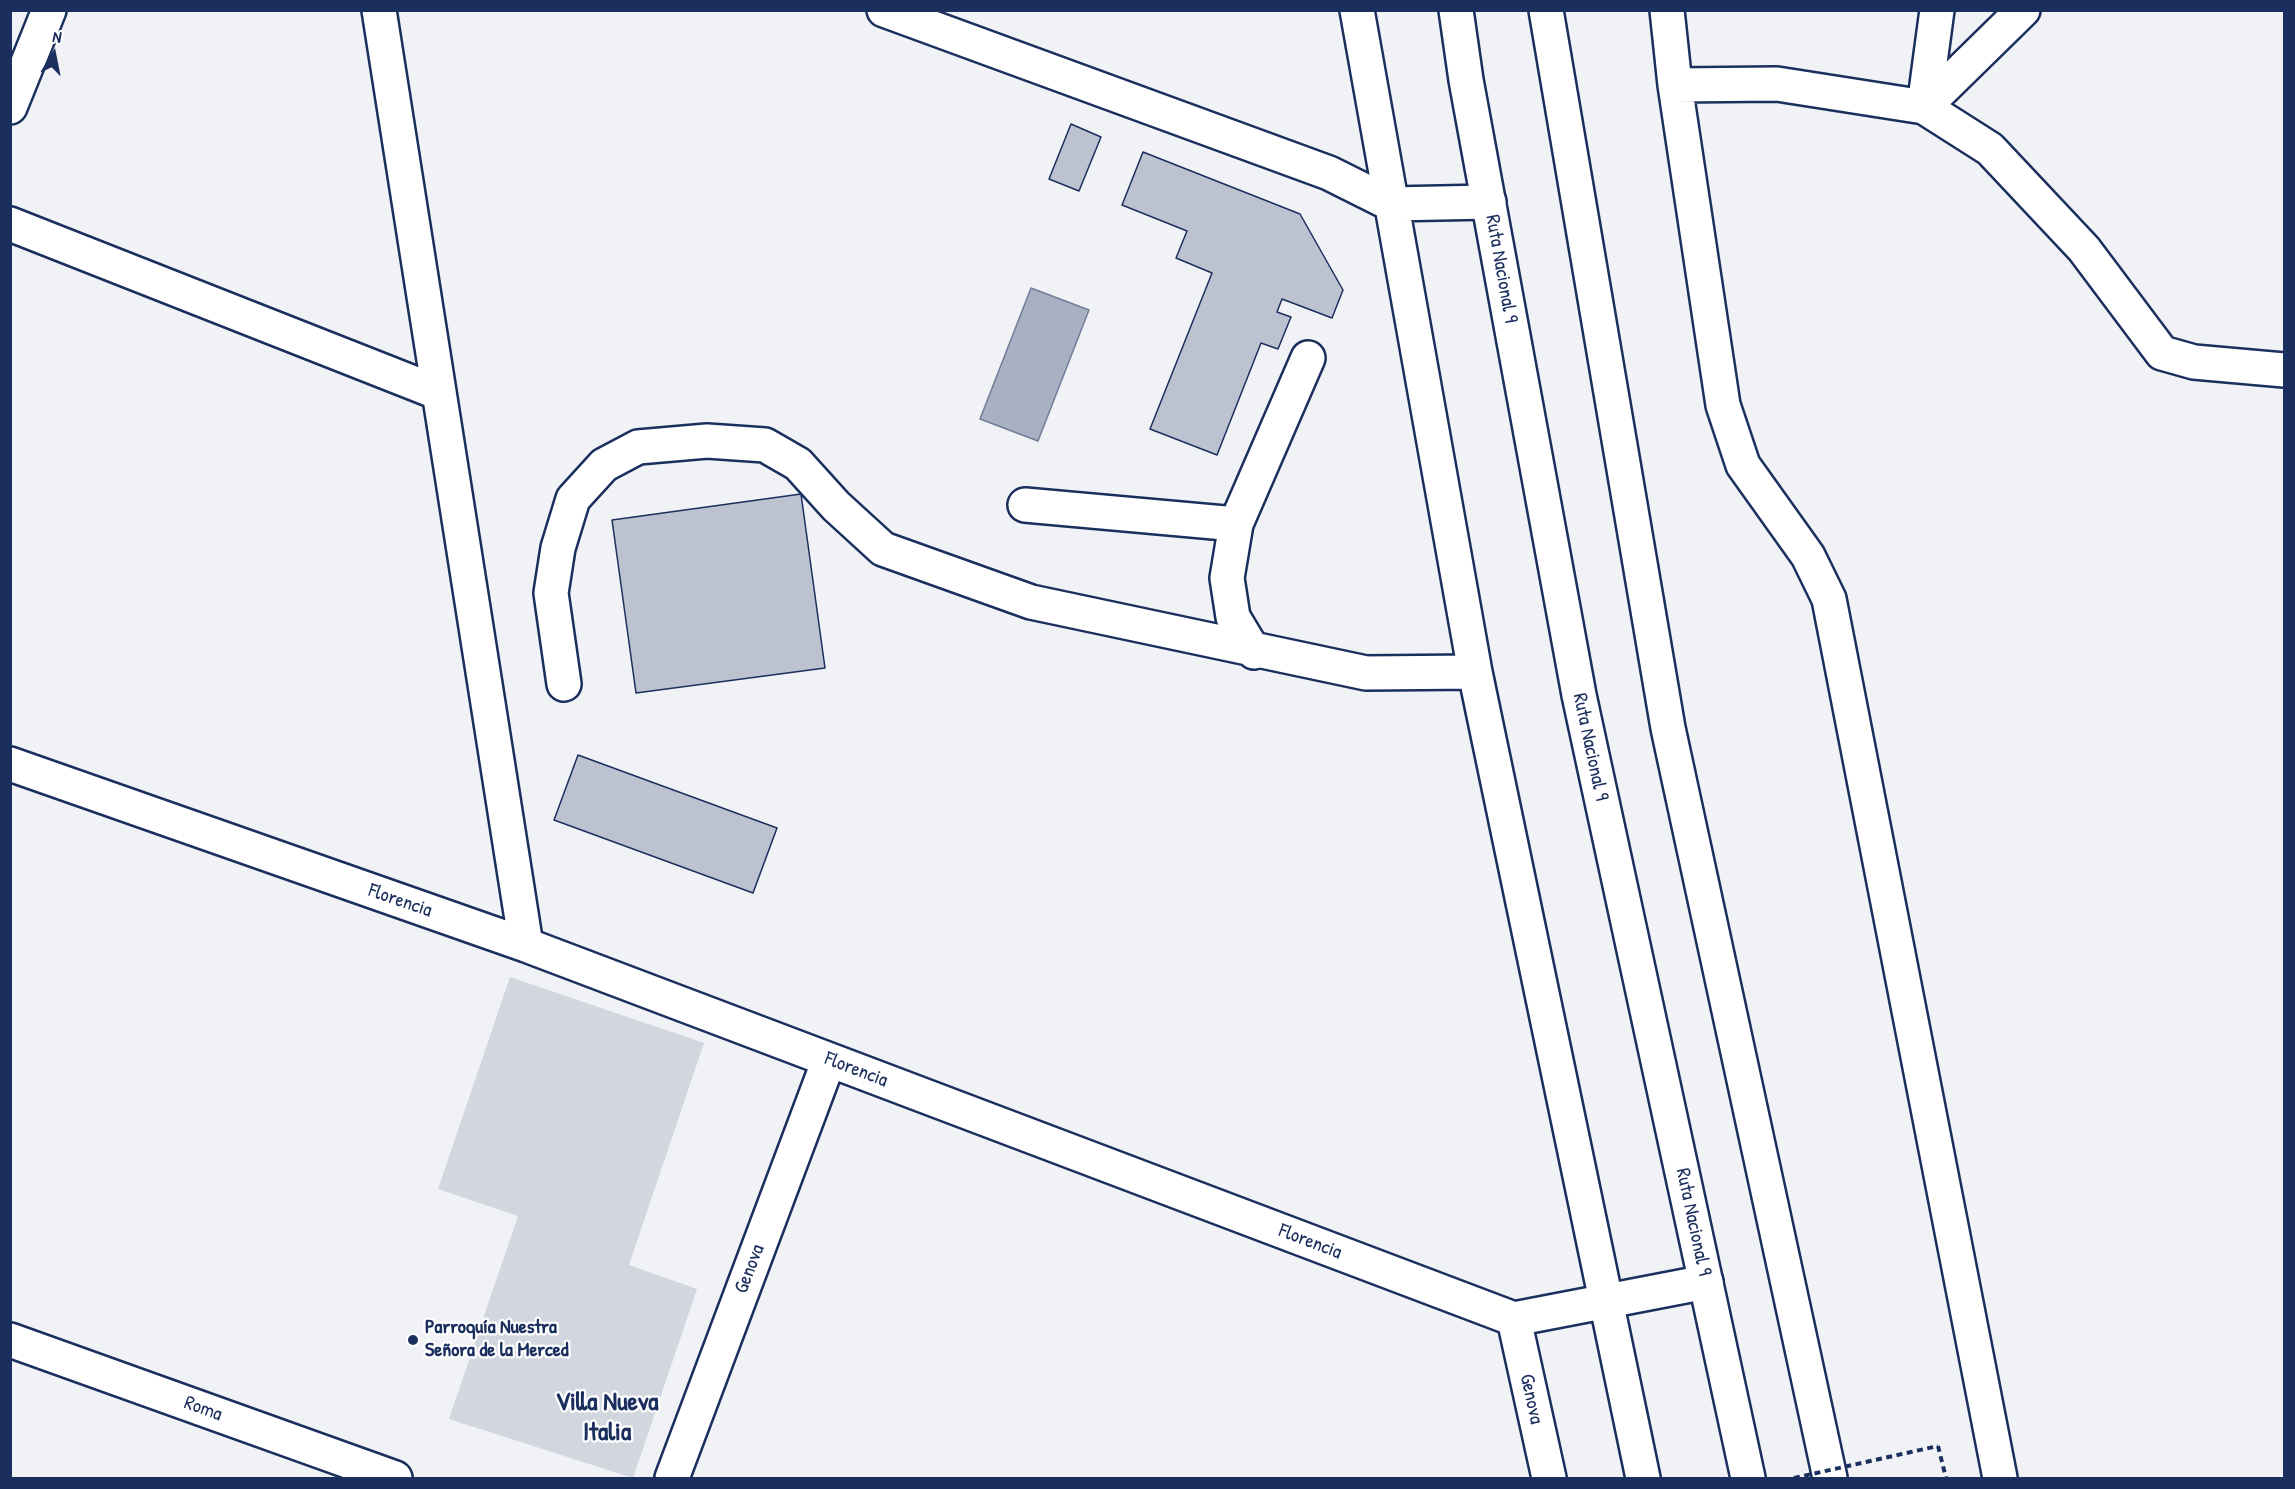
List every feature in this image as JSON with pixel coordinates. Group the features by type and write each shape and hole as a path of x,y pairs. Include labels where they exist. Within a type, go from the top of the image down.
{"main road":[{"path":"10,107 49,10"},
{"path":"379,10 526,945"},
{"path":"884,10 1329,173 1391,204 1489,202"},
{"path":"1357,10 1474,672 1643,1479"},
{"name":"Ruta Nacional 9","path":"1456,10 1579,695 1749,1479"},
{"path":"1546,10 1668,728 1830,1479"},
{"path":"1667,10 1675,85 1723,405 1743,465 1808,556 1828,599 2000,1479"},
{"path":"1924,107 1937,10"},
{"path":"1924,107 2023,10"},
{"path":"1675,85 1777,84 1924,107 1990,149 2084,249 2162,353 2194,362 2284,370"},
{"path":"10,224 440,393"},
{"path":"1254,652 1233,617 1227,578 1236,524 1308,358"},
{"path":"564,684 551,593 558,548 573,499 604,465 638,447 707,441 765,445 798,464 836,506 883,549 1031,602 1254,652 1366,673 1474,672"},
{"path":"1025,505 1236,524"},
{"name":"Florencia","path":"10,764 526,945 1514,1319"},
{"name":"Genova","path":"672,1479 829,1060"},
{"path":"1514,1319 1706,1282"},
{"name":"Genova","path":"1514,1319 1549,1479"},
{"name":"Roma","path":"10,1340 395,1479"}],"path":[{"path":"1794,1479 1938,1446 1946,1479"}],"shaded area":[{"path":"510,977 704,1043 629,1265 697,1289 633,1478 449,1419 518,1216 438,1189"}],"water":[{"path":"1031,288 1089,310 1038,441 980,419"}],"building":[{"path":"1071,124 1101,137 1079,191 1049,179"},
{"path":"1143,152 1300,214 1343,290 1332,318 1282,299 1277,312 1291,317 1278,349 1261,343 1217,455 1150,429 1212,273 1176,258 1187,231 1122,205"},
{"path":"801,494 825,668 636,693 612,520"},
{"path":"578,755 777,828 753,893 554,820"}],"place":[{"name":"Parroquía Nuestra Señora de la Merced","path":"413,1340"}],"district":[{"name":"Villa Nueva Italia","path":"607,1418"}]}
